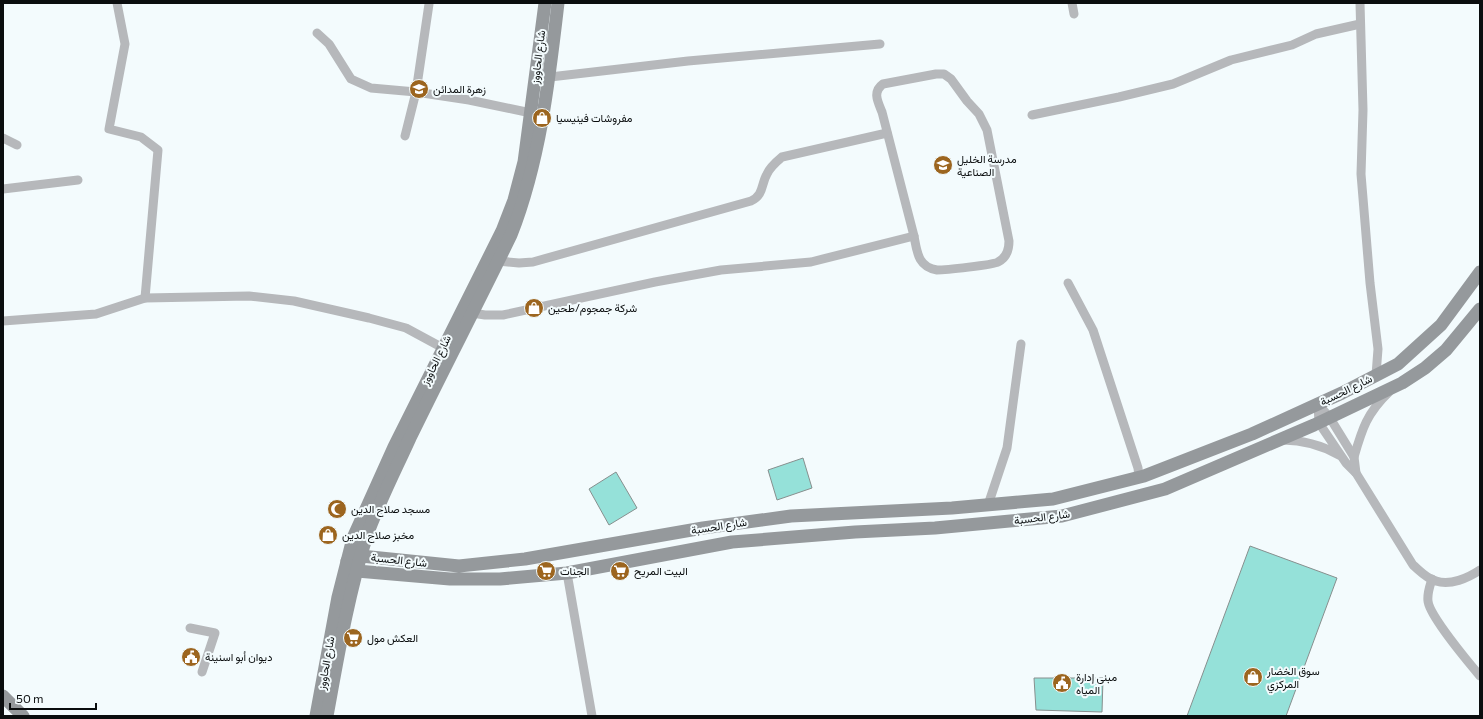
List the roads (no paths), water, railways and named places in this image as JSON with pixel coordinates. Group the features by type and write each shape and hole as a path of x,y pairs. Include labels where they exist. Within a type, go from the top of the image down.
{"main road":[{"name":"شارع الحاووز","path":"316,716 338,597 353,538 372,495 443,348 502,231 514,200 524,162 545,3"},
{"name":"شارع الحاووز","path":"327,716 340,643 357,571 367,537 385,492 511,235 522,208 531,172 550,77 558,3"},
{"name":"شارع الحسبة","path":"1480,272 1441,325 1398,364 1376,376 1252,434 1139,477 1053,500 952,508 791,516 703,528 525,559 458,566 361,556 347,561 357,571 450,579 500,580 567,574 732,542 855,532 935,528 1062,516 1165,489 1279,440 1395,387 1425,368 1446,350 1480,309"},
{"path":"3,696 23,716"}],"street":[{"path":"117,3 125,44 109,129 141,137 158,150 145,298"},
{"path":"1072,3 1074,14"},
{"path":"1360,3 1363,110 1361,174 1370,283 1378,349 1376,376"},
{"path":"405,136 416,92 429,4"},
{"path":"1032,115 1173,84 1231,60 1292,45 1316,34 1360,24"},
{"path":"318,33 329,44 351,79 371,88 416,92 469,100 531,113"},
{"path":"550,77 688,61 880,44"},
{"path":"938,74 944,74 951,79 967,101 979,114 988,130 1009,241 1005,256 996,263 941,270 933,269 920,261 887,133 877,98 877,92 880,86 883,84 938,74"},
{"path":"498,261 519,264 533,262 751,201 760,195 764,180 771,167 782,157 887,133"},
{"path":"3,138 17,145"},
{"path":"3,189 78,180"},
{"path":"472,312 485,315 503,315 647,284 721,270 811,262 914,236"},
{"path":"1068,283 1093,330 1138,468 1139,477"},
{"path":"3,321 96,314 145,298 249,296 294,301 369,318 406,328 443,348"},
{"path":"988,505 1008,448 1021,344"},
{"path":"1356,473 1354,457 1368,416 1378,403 1395,387"},
{"path":"1318,404 1341,456 1356,473 1413,565 1436,582 1451,582 1469,577 1480,570"},
{"path":"1324,420 1354,457"},
{"path":"1279,440 1297,440 1312,443 1325,447 1341,456"},
{"path":"567,574 592,716"},
{"path":"1432,579 1428,602 1435,616 1454,644 1480,676"},
{"path":"190,628 215,633 202,672"}],"place":[{"name":"زهرة المدائن","path":"419,89"},
{"name":"مفروشات فينيسيا","path":"542,118"},
{"name":"مدرسة الخليل الصناعية","path":"943,165"},
{"name":"شركة جمجوم/طحين","path":"534,308"},
{"name":"مسجد صلاح الدين","path":"337,509"},
{"name":"مخبز صلاح الدين","path":"328,535"},
{"name":"الجنات","path":"546,571"},
{"name":"البيت المريح","path":"620,571"},
{"name":"العكش مول","path":"353,638"},
{"name":"ديوان أبو اسنينة","path":"191,657"},
{"name":"سوق الخضار المركزي","path":"1253,677"},
{"name":"مبنى إدارة المياه","path":"1062,683"}]}
